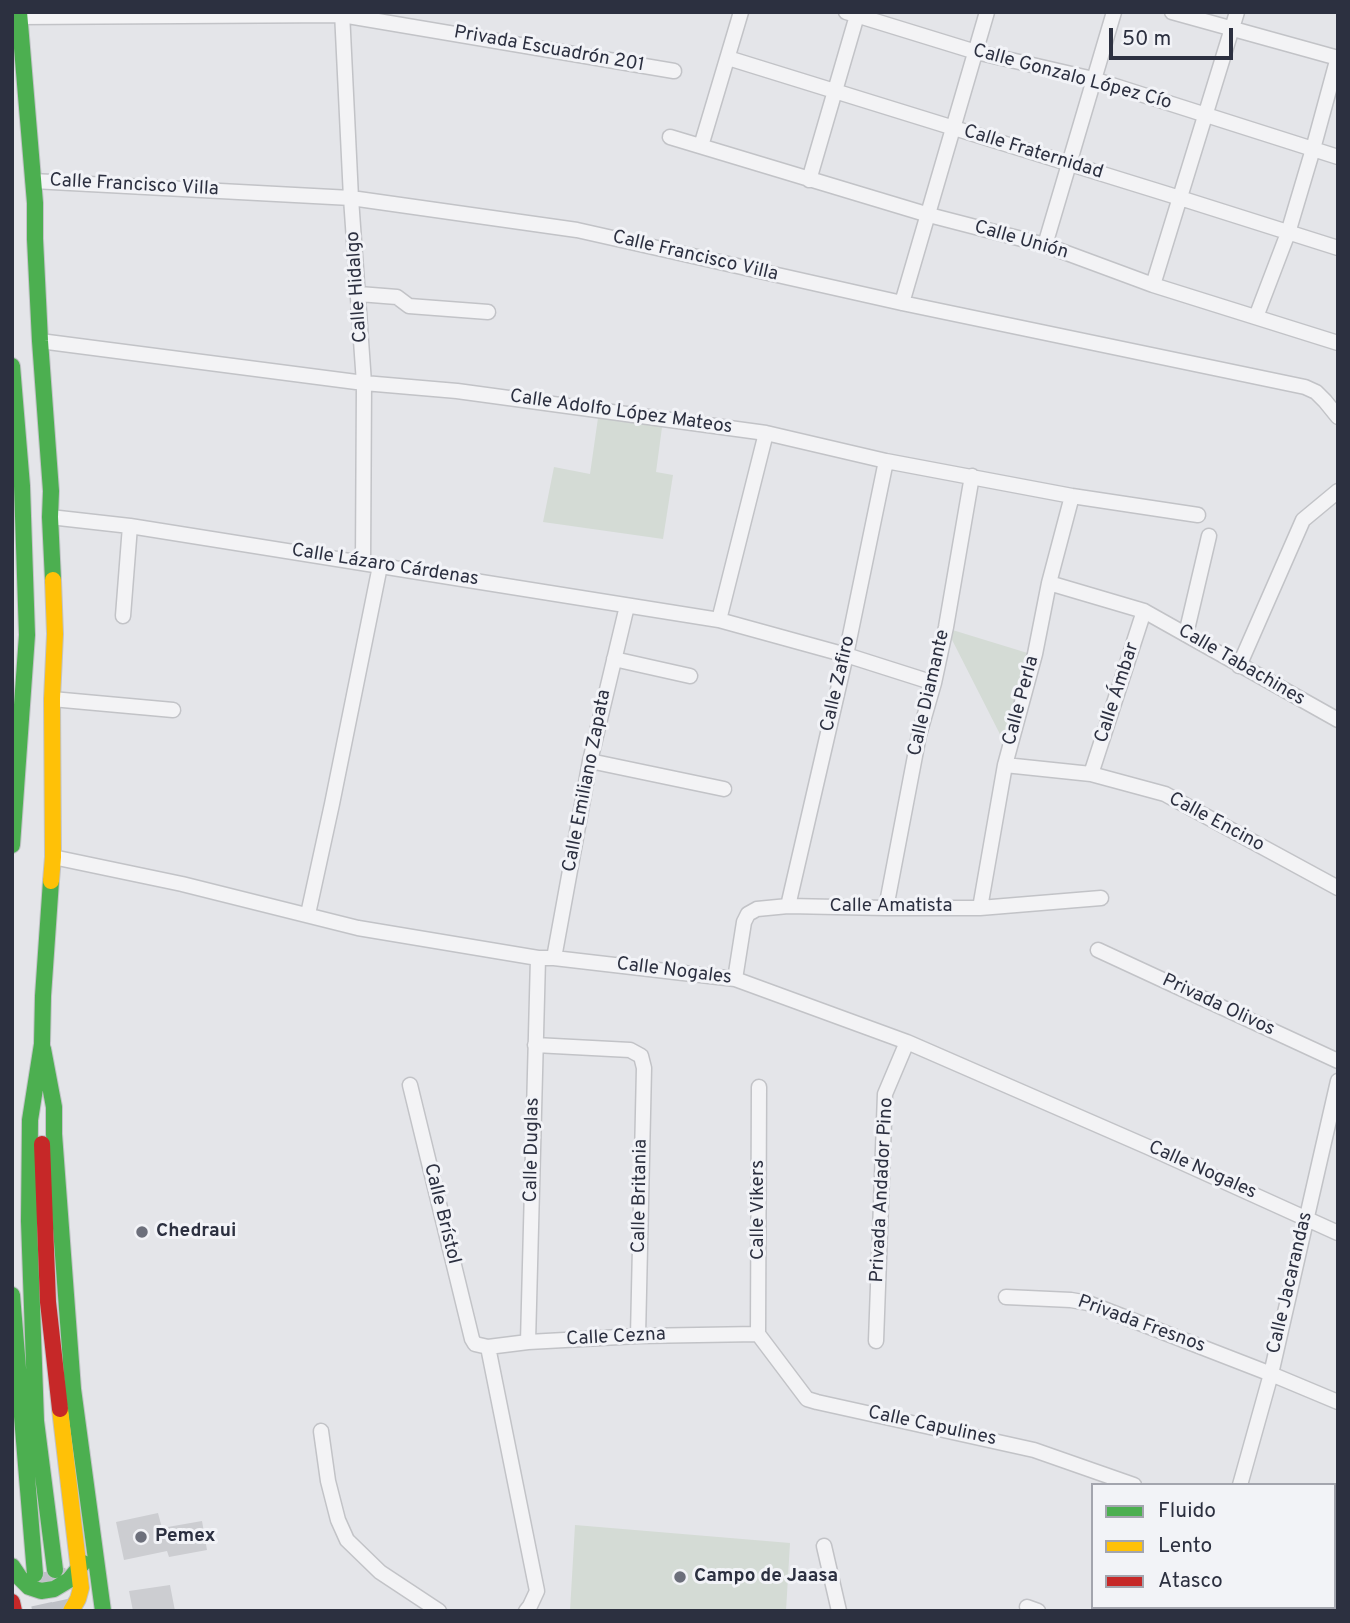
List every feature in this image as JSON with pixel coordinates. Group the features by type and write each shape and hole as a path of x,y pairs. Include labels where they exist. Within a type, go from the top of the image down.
{"main road":[{"path":"19,15 35,203 40,341 51,491 55,634 52,699 53,857 42,1044 30,1120 29,1221 36,1421 55,1570"},
{"path":"12,366 22,486 27,635 12,845"},
{"path":"42,1044 54,1107 73,1389 103,1611"},
{"path":"54,1107 42,1133 48,1302 81,1588 71,1611"},
{"path":"12,1295 35,1574"},
{"path":"12,1566 29,1587 41,1591 54,1589 69,1580 95,1545"},
{"path":"12,1602 13,1611"}],"street":[{"path":"701,146 741,12"},
{"path":"902,303 987,12"},
{"path":"1045,245 1114,12"},
{"path":"1172,12 1338,58 1288,233 1256,317"},
{"path":"1153,285 1237,12"},
{"name":"Privada Escuadrón 201","path":"19,15 342,13 674,71"},
{"name":"Calle Hidalgo","path":"342,13 364,383 363,563"},
{"path":"809,180 835,91 853,13"},
{"name":"Calle Gonzalo López Cío","path":"853,13 976,51 1093,79 1338,157"},
{"name":"Calle Fraternidad","path":"728,58 1338,248"},
{"name":"Calle Unión","path":"670,137 929,215 1045,245 1153,285 1338,343"},
{"name":"Calle Francisco Villa","path":"33,181 351,198 576,230 902,303 1305,387 1316,392 1338,416"},
{"path":"359,294 397,297 409,306 488,312"},
{"name":"Calle Adolfo López Mateos","path":"40,341 364,383 457,391 766,433 886,461 1072,496 1198,515"},
{"path":"719,620 766,433"},
{"name":"Calle Zafiro","path":"788,906 846,655 886,461"},
{"name":"Calle Diamante","path":"886,908 919,735 946,626 972,476"},
{"path":"1238,666 1303,520 1338,491"},
{"name":"Calle Perla","path":"981,908 1005,765 1035,654 1049,583 1072,496"},
{"name":"Calle Lázaro Cárdenas","path":"50,517 130,526 719,620 846,655 934,683"},
{"path":"123,616 130,526"},
{"path":"1186,634 1209,536"},
{"path":"308,914 380,566"},
{"name":"Calle Tabachines","path":"1049,583 1144,611 1338,720"},
{"name":"Calle Emiliano Zapata","path":"554,958 590,761 626,606"},
{"name":"Calle Ámbar","path":"1091,774 1144,611"},
{"path":"614,659 690,676"},
{"path":"52,699 173,710"},
{"path":"590,761 724,789"},
{"name":"Calle Encino","path":"1005,765 1091,774 1165,794 1338,888"},
{"name":"Calle Nogales","path":"53,857 182,884 358,928 538,958 735,979 907,1042 1338,1233"},
{"name":"Calle Amatista","path":"735,979 744,922 748,914 757,909 788,906 981,908 1101,898"},
{"name":"Privada Olivos","path":"1098,950 1338,1061"},
{"name":"Calle Duglas","path":"528,1342 538,958"},
{"name":"Privada Andador Pino","path":"876,1341 885,1094 907,1042"},
{"name":"Calle Britania","path":"535,1045 630,1050 641,1056 644,1068 638,1336"},
{"name":"Calle Jacarandas","path":"1241,1483 1271,1374 1338,1081"},
{"name":"Calle Brístol","path":"410,1085 472,1339 481,1345 537,1591 526,1611"},
{"name":"Calle Vikers","path":"758,1334 759,1087"},
{"name":"Privada Fresnos","path":"1006,1297 1088,1303 1338,1402"},
{"name":"Calle Cezna","path":"481,1345 638,1336 758,1334"},
{"name":"Calle Capulines","path":"758,1334 807,1399 1034,1450 1128,1483"},
{"path":"321,1431 328,1481 338,1520 347,1540 380,1572 439,1611"},
{"path":"824,1546 839,1611"}],"shaded area":[{"path":"599,411 663,420 656,472 673,475 663,539 543,522 554,467 590,474"},
{"path":"946,628 1034,655 1008,750"},
{"name":"Campo de Jaasa","path":"575,1525 790,1543 786,1611 570,1611"}],"building":[{"path":"158,1513 162,1528 202,1521 207,1550 169,1557 167,1551 124,1560 116,1522"},
{"name":"Pemex","path":"170,1585 175,1611 133,1611 129,1591"}],"tunnel":[{"path":"55,1570 64,1611"},
{"path":"35,1574 43,1611"}],"traffic: fast":[{"path":"19,12 35,203 40,341 51,491 53,580"},
{"path":"12,366 22,486 27,635 12,845"},
{"path":"51,881 42,1044 30,1120 29,1221 36,1421 55,1570"},
{"path":"43,1049 54,1107 73,1389 103,1611"},
{"path":"12,1295 35,1574"},
{"path":"12,1566 29,1587 41,1591 54,1589 69,1580 83,1563"}],"traffic: slow":[{"path":"51,881 55,634 53,580"},
{"path":"60,1409 81,1588 71,1611"}],"traffic: jam":[{"path":"42,1144 48,1302 60,1409"},
{"path":"12,1602 14,1611"}],"place":[{"name":"Chedraui","path":"142,1232"},
{"name":"Pemex","path":"141,1537"},
{"name":"Campo de Jaasa","path":"680,1577"}]}
